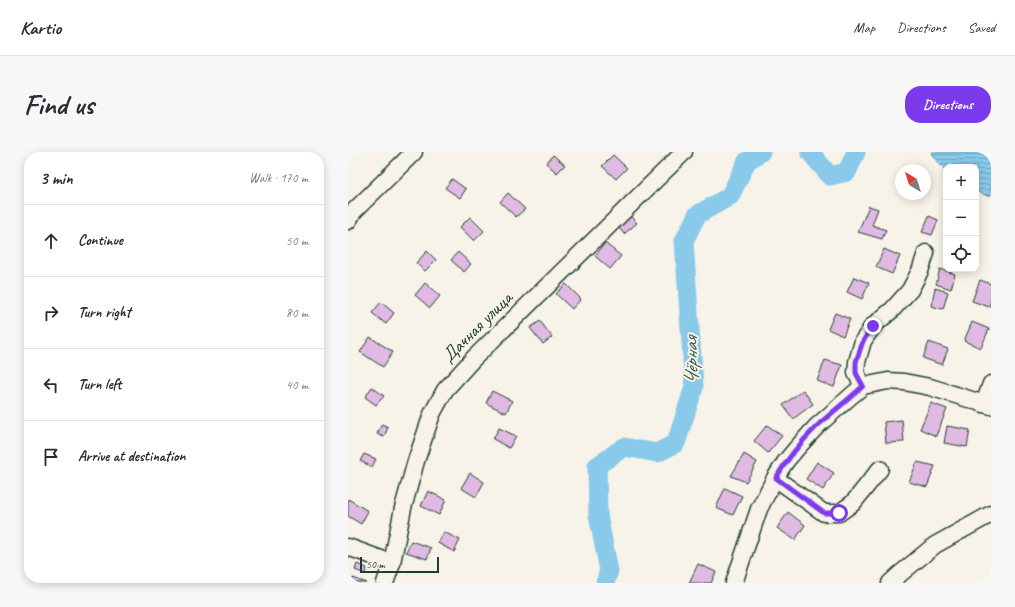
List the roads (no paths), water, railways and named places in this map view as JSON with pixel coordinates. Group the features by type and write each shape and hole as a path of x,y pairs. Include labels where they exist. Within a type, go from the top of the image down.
{"street":[{"name":"Дачная улица","path":"385,583 392,563 403,508 416,461 432,414 445,390 473,358 684,152"},
{"path":"348,221 354,211 407,154"},
{"path":"863,386 856,373 856,362 863,341 873,326 892,310 910,290 920,271 926,253"},
{"path":"734,583 759,509 786,461 817,426 863,386 888,381 904,382 930,387 988,405 991,384"},
{"path":"776,478 824,513 839,513 853,503 880,469"},
{"path":"890,583 935,545 991,514"},
{"path":"348,547 392,563"}],"water":[{"path":"991,152 991,195 987,196 979,192 979,164 943,164 943,168 931,153"}],"waterway":[{"name":"Чёрная","path":"605,583 609,571 598,515 597,466 624,447 657,453 676,443 694,387 684,241 697,215 730,196 747,161 761,152"},
{"name":"Чёрная","path":"810,152 830,176 847,172 856,152"}]}
